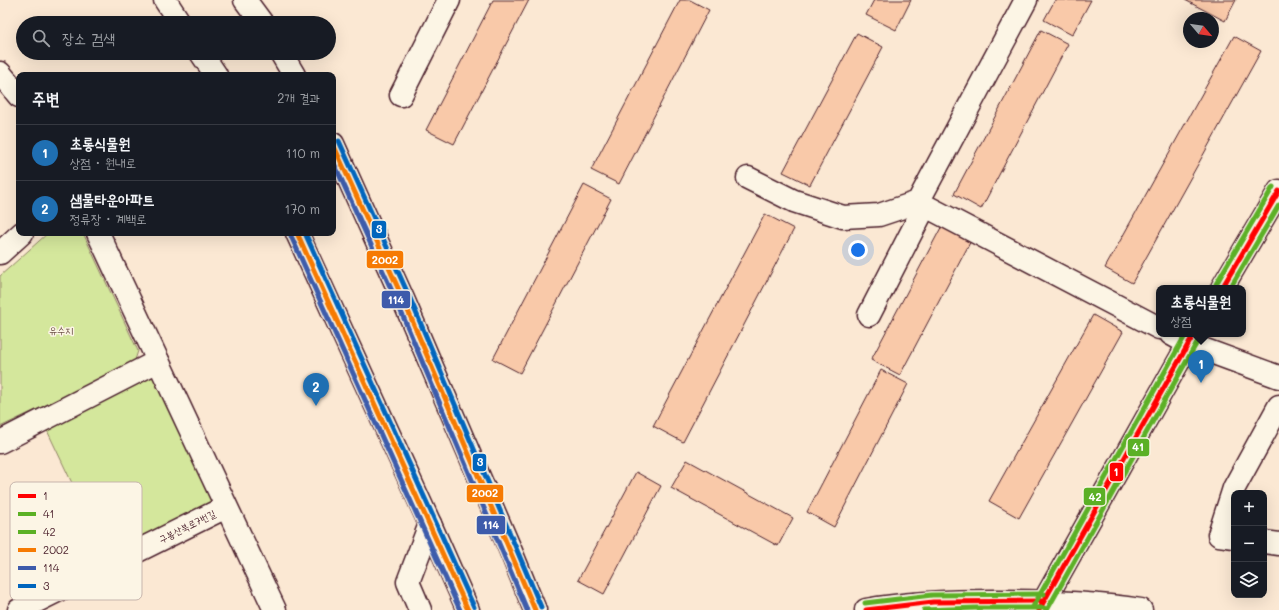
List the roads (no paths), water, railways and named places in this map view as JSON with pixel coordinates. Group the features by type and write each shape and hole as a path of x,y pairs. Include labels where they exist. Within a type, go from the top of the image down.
{"street":[{"path":"165,0 175,16"},
{"path":"245,0 257,16"},
{"path":"401,95 449,0"},
{"path":"869,315 922,204 1026,0"},
{"path":"206,60 214,72"},
{"path":"285,60 292,72"},
{"path":"0,73 16,92"},
{"path":"336,151 403,299 535,610"},
{"path":"748,178 794,201 843,217 879,216 922,204 1156,326"},
{"path":"1224,285 1279,191"},
{"path":"0,253 19,236"},
{"name":"구봉산북로7번길","path":"99,236 275,610"},
{"path":"298,236 468,610"},
{"path":"1042,606 1185,337 1279,378"},
{"path":"0,442 158,361"},
{"path":"1226,536 1234,488 1279,406"},
{"name":"구봉산북로7번길","path":"142,549 226,507"},
{"path":"420,610 408,582 430,524"},
{"path":"1267,542 1279,544"},
{"name":"구봉산북로7번길","path":"19,610 39,600"},
{"path":"866,610 958,601 1042,606 1107,605 1141,610"}],"place":[{"name":"초롱식물원","path":"1201,383"},
{"name":"샘물타운아파트","path":"316,406"}],"park label":[{"name":"유수지","path":"61,330"}]}
